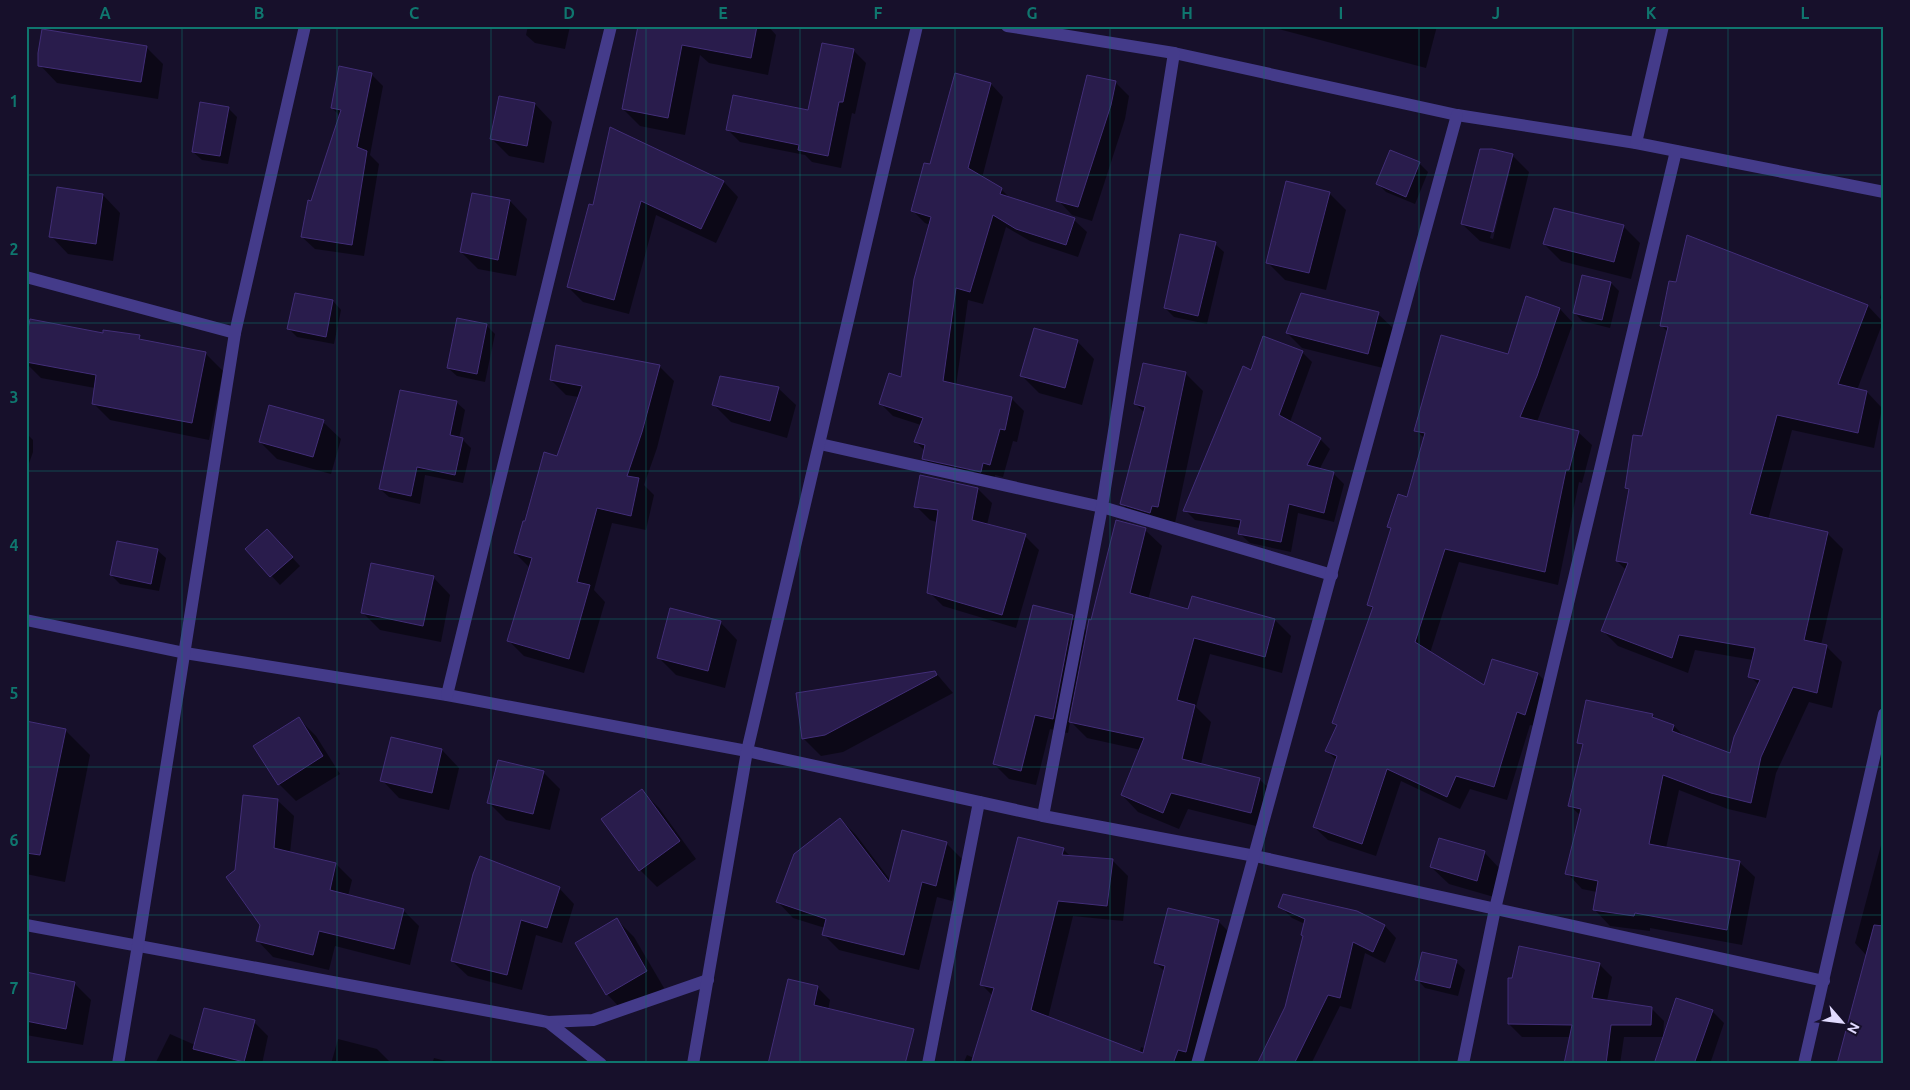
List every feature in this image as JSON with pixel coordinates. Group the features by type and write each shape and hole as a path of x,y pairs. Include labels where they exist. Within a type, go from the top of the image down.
{"street":[{"path":"118,1064 235,333 305,26"},
{"path":"447,695 611,26"},
{"path":"693,1064 747,751 917,26"},
{"path":"1008,26 1174,53 1457,115 1636,143 1884,192"},
{"path":"1636,143 1663,26"},
{"path":"1043,816 1102,506 1174,53"},
{"path":"1197,1064 1457,115"},
{"path":"1463,1064 1495,909 1676,151"},
{"path":"26,277 235,333"},
{"path":"820,444 1102,506 1332,575"},
{"path":"26,620 185,653 447,695 747,751 1043,816 1255,856 1824,982"},
{"path":"1804,1064 1884,714"},
{"path":"928,1064 979,802"},
{"path":"26,925 548,1022 592,1020 708,980"},
{"path":"548,1022 600,1064"}],"building":[{"path":"638,26 757,26 751,58 682,45 668,118 622,109"},
{"path":"42,29 147,46 141,82 38,66"},
{"path":"822,43 854,49 843,102 839,102 828,156 798,150 799,145 726,130 733,95 808,110"},
{"path":"339,66 372,73 357,147 367,151 352,245 301,237 308,200 311,201 341,110 331,108"},
{"path":"955,73 991,83 968,168 1002,188 1000,194 1075,218 1066,245 1016,229 993,215 970,292 956,288 943,381 1012,397 1005,430 1000,429 990,465 983,463 981,472 922,459 925,445 914,442 923,418 879,404 889,373 901,377 914,279 931,217 911,211 924,163 930,164"},
{"path":"1087,75 1116,81 1111,105 1078,207 1056,201"},
{"path":"499,96 535,103 527,146 490,139"},
{"path":"200,102 229,107 220,156 192,152"},
{"path":"610,127 724,181 701,229 641,201 614,300 567,287 589,204 593,205"},
{"path":"1480,149 1492,149 1513,154 1493,232 1461,224"},
{"path":"1390,150 1420,162 1406,197 1376,184"},
{"path":"1286,181 1330,192 1309,273 1266,263"},
{"path":"57,187 103,194 96,244 49,237"},
{"path":"472,193 510,200 498,260 460,252"},
{"path":"1554,208 1624,225 1614,262 1543,244"},
{"path":"1180,234 1216,242 1198,316 1164,308"},
{"path":"1687,235 1868,305 1838,384 1867,391 1858,433 1777,415 1750,514 1828,532 1804,640 1827,645 1817,693 1793,687 1761,757 1751,803 1711,793 1663,775 1649,844 1740,861 1727,930 1635,913 1634,916 1593,910 1598,881 1565,874 1581,809 1568,806 1583,744 1577,743 1586,700 1653,714 1652,717 1674,725 1672,731 1730,753 1734,737 1760,680 1748,677 1755,648 1679,635 1672,658 1601,631 1628,563 1616,561 1629,489 1625,488 1633,435 1642,436 1668,327 1660,326 1669,281 1676,282"},
{"path":"1582,275 1611,282 1602,320 1573,313"},
{"path":"295,293 333,300 326,337 287,329"},
{"path":"1301,293 1379,312 1368,354 1286,333"},
{"path":"1526,296 1560,308 1537,376 1520,417 1579,431 1569,470 1566,470 1545,572 1445,549 1415,642 1484,685 1492,659 1538,673 1525,715 1517,712 1494,787 1456,776 1447,797 1387,769 1362,844 1313,827 1337,756 1325,751 1337,725 1332,723 1373,607 1367,605 1391,528 1387,527 1398,494 1407,497 1425,433 1414,431 1441,335 1508,354"},
{"path":"457,318 487,324 477,374 447,368"},
{"path":"30,319 103,333 103,330 140,335 139,339 206,352 192,423 92,404 96,375 26,362 26,339"},
{"path":"1034,328 1078,340 1065,388 1020,376"},
{"path":"1263,336 1303,351 1279,415 1321,438 1307,465 1334,472 1324,513 1289,504 1281,542 1238,534 1241,520 1183,511 1243,366 1251,370"},
{"path":"556,345 660,365 642,432 627,476 639,478 631,516 597,508 577,582 590,585 569,659 507,641 532,558 514,553 523,521 525,521 544,452 557,456 582,386 550,380"},
{"path":"1143,363 1186,372 1158,507 1152,506 1150,513 1120,504 1145,407 1134,404"},
{"path":"720,376 779,387 770,421 712,405"},
{"path":"400,390 457,401 450,435 463,438 455,475 417,467 411,496 379,489"},
{"path":"269,405 324,420 313,457 259,442"},
{"path":"920,475 978,488 972,520 1026,534 1002,615 927,593 938,510 914,507"},
{"path":"1116,520 1146,528 1130,593 1188,609 1192,596 1275,619 1265,657 1194,638 1177,700 1195,705 1182,759 1260,778 1251,813 1171,793 1163,813 1121,795 1144,738 1069,722 1089,619 1091,620"},
{"path":"267,529 293,557 270,577 245,549"},
{"path":"117,541 158,549 151,584 110,575"},
{"path":"371,563 434,576 423,626 361,613"},
{"path":"1033,605 1073,615 1053,719 1035,715 1021,771 993,764"},
{"path":"670,608 721,621 708,671 657,658"},
{"path":"935,671 937,675 825,735 802,739 796,693"},
{"path":"299,717 323,756 278,785 253,746"},
{"path":"26,721 66,729 40,855 26,853"},
{"path":"391,737 442,749 432,793 380,781"},
{"path":"498,760 544,771 533,814 487,803"},
{"path":"642,789 680,841 639,871 601,819"},
{"path":"243,795 278,799 274,848 336,863 330,890 404,909 394,949 319,931 313,955 256,941 260,925 226,877 235,870"},
{"path":"840,818 889,882 902,830 947,842 936,886 922,882 904,955 822,935 826,919 776,902 794,854"},
{"path":"1018,837 1064,848 1062,855 1113,859 1107,906 1058,901 1031,1010 1143,1053 1165,966 1154,963 1168,908 1219,920 1186,1052 1178,1050 1173,1064 971,1064 994,988 980,985"},
{"path":"1439,838 1485,851 1477,881 1430,867"},
{"path":"480,856 560,887 547,928 521,920 507,975 451,961 473,874"},
{"path":"1283,894 1357,911 1385,925 1373,952 1353,942 1340,998 1328,995 1294,1064 1257,1064 1285,1007 1303,936 1301,935 1305,919 1278,907"},
{"path":"617,918 647,971 606,995 575,943"},
{"path":"1874,925 1884,926 1884,1064 1837,1064"},
{"path":"1519,946 1600,963 1592,998 1652,1007 1651,1025 1611,1025 1606,1064 1564,1064 1572,1025 1508,1024 1508,978 1512,978"},
{"path":"1422,952 1457,960 1450,988 1415,980"},
{"path":"26,972 75,982 66,1029 26,1021"},
{"path":"788,979 818,986 814,1005 914,1029 905,1064 768,1064"},
{"path":"1676,998 1713,1010 1694,1064 1654,1064"},
{"path":"204,1008 255,1020 244,1062 193,1049"}]}
